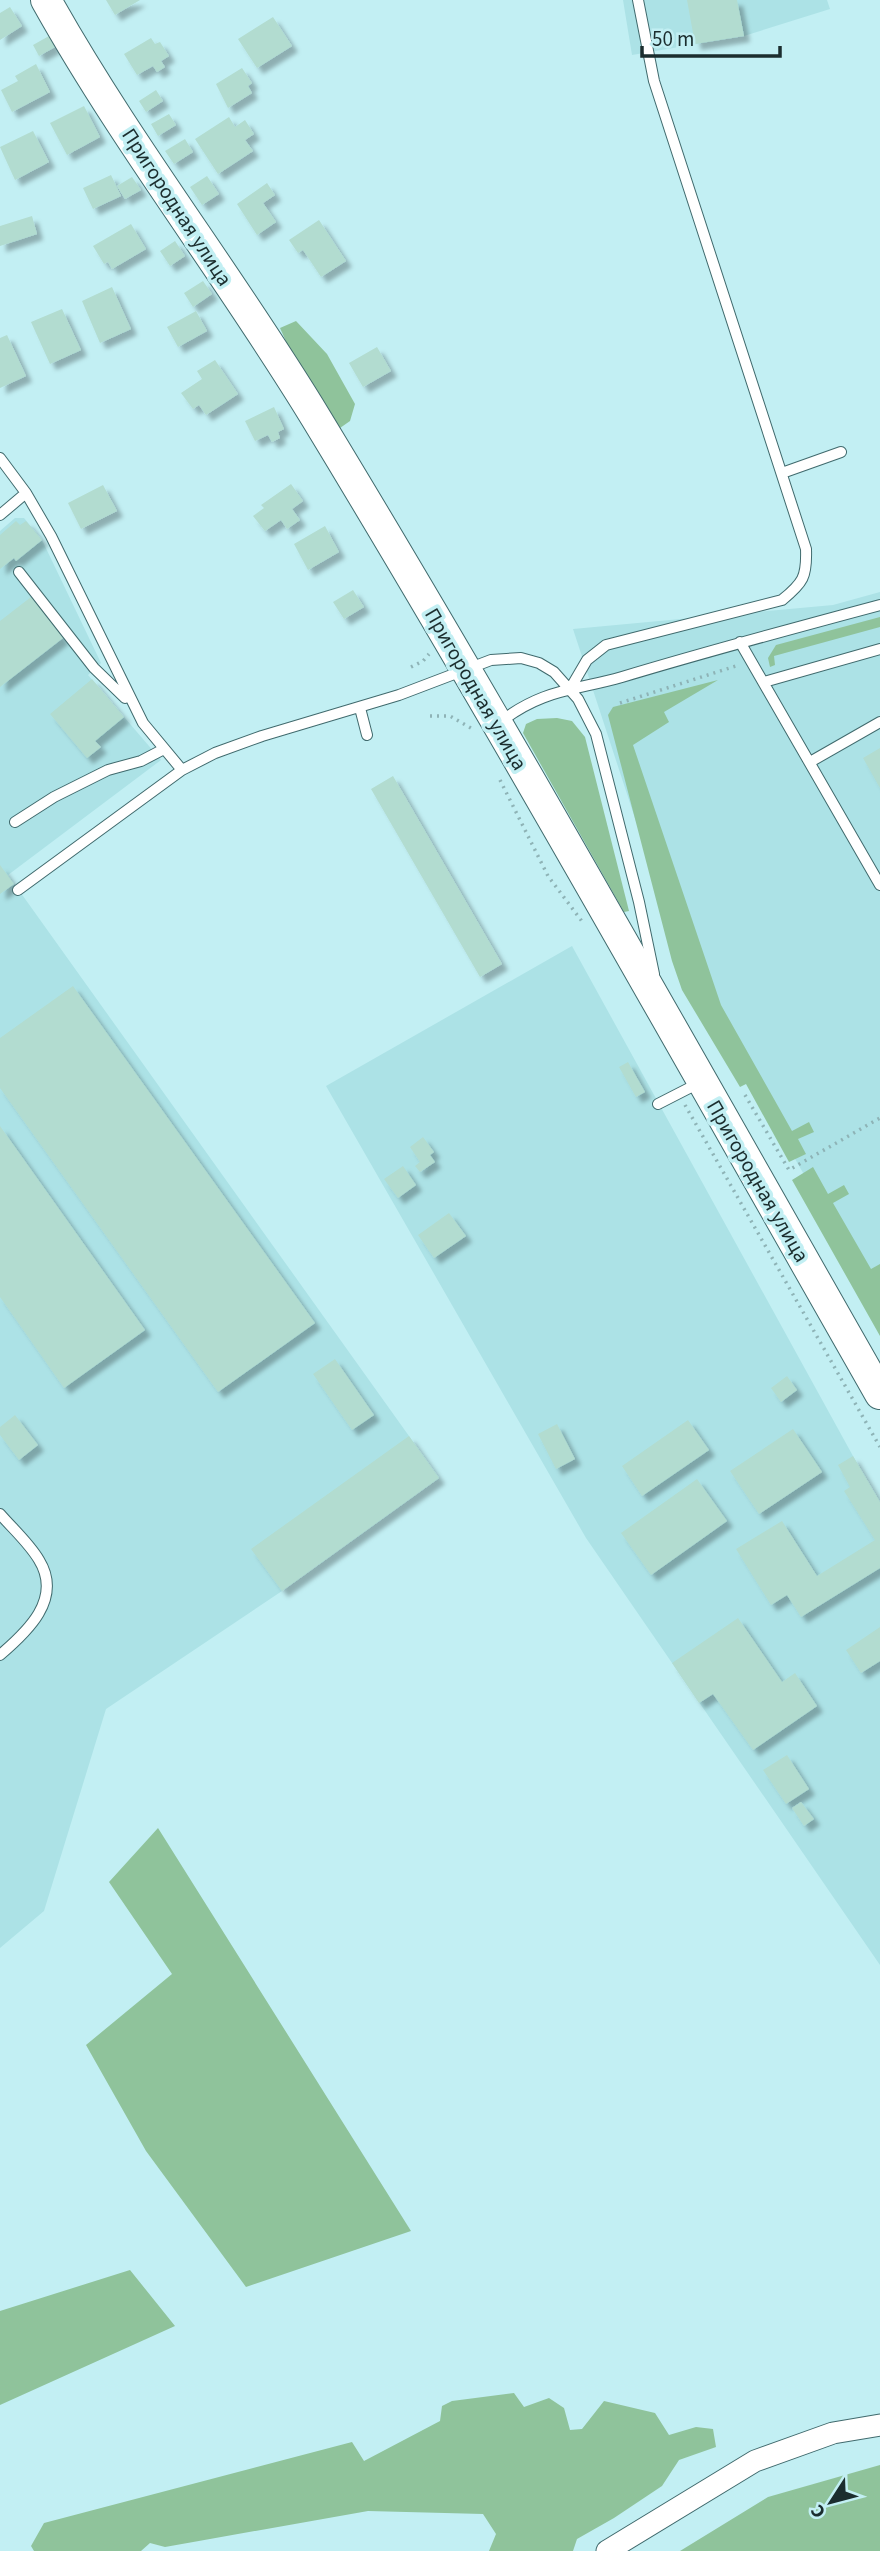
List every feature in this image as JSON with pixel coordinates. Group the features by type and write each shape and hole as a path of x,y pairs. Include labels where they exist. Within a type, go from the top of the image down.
{"street":[{"name":"Пригородная улица","path":"46,0 160,184 286,367 416,583 465,669 487,730 662,1014 690,1087 878,1387"},
{"path":"607,2551 755,2461 833,2433 880,2425"}],"lane":[{"path":"570,689 587,660 606,645 782,600 800,585 807,569 806,549 654,80 638,0"},
{"path":"782,473 841,452"},
{"path":"0,458 26,493 51,536 131,703 143,723 182,770"},
{"path":"0,515 26,493"},
{"path":"19,572 94,668 131,703"},
{"path":"487,730 517,708 542,696 614,679 880,605"},
{"path":"740,642 880,886"},
{"path":"764,682 880,649"},
{"path":"18,890 182,770 215,753 399,695 491,660 521,658 539,663 554,672 589,716 639,902 662,1014"},
{"path":"360,708 367,735"},
{"path":"810,762 880,722"},
{"path":"15,822 65,791 108,770 141,761 164,749"},
{"path":"658,1104 690,1087"},
{"path":"0,1514 38,1558 47,1583 37,1619 25,1634 0,1655"}],"path":[{"path":"621,703 751,661"},
{"path":"430,716 457,718 487,730"},
{"path":"499,778 548,876 586,928"},
{"path":"690,1087 880,1447"},
{"path":"745,1095 789,1170 880,1118"}],"shaded area":[{"path":"623,0 827,0 830,9 744,36 632,55"},
{"path":"15,518 24,518 42,540 101,663 88,675 161,760 8,875 439,1478 282,1591 106,1709 44,1911 0,1948 0,531"},
{"path":"880,592 880,1306 683,965 573,629 833,605"},
{"path":"572,946 880,1502 880,1965 586,1538 326,1086"}],"green space":[{"path":"296,321 327,354 355,404 350,421 340,428 336,437 297,366 280,328"},
{"path":"880,617 880,627 774,656 775,665 770,667 768,658 776,645"},
{"path":"718,680 664,712 669,722 633,745 721,1005 792,1131 809,1122 814,1132 798,1139 806,1154 789,1162 746,1084 740,1087 682,990 672,961 608,715 613,707"},
{"path":"557,718 572,721 585,737 629,911 624,912 523,733 526,724 537,719"},
{"path":"813,1167 828,1194 844,1185 849,1194 833,1203 871,1269 880,1264 880,1336 792,1180"},
{"path":"158,1828 411,2231 246,2287 146,2151 86,2045 172,1974 109,1882"},
{"path":"130,2270 175,2326 0,2405 0,2311"},
{"path":"514,2393 524,2407 549,2398 564,2408 570,2430 582,2429 604,2401 655,2413 669,2435 696,2427 713,2429 716,2447 679,2460 662,2486 577,2539 573,2551 489,2551 496,2534 483,2514 368,2511 165,2547 150,2543 141,2551 34,2551 31,2546 44,2523 352,2442 364,2461 440,2421 442,2406 452,2401"},
{"path":"880,2465 880,2551 680,2551 768,2497"}],"building":[{"path":"106,0 140,0 115,15"},
{"path":"687,0 737,0 744,36 695,44"},
{"path":"10,7 22,26 0,40 0,13"},
{"path":"273,17 292,46 257,68 238,39"},
{"path":"49,36 55,47 39,56 33,45"},
{"path":"151,38 155,44 160,42 169,56 161,61 165,67 157,72 153,66 137,75 124,54"},
{"path":"36,64 50,92 12,112 1,90 18,81 15,76"},
{"path":"242,68 252,83 248,86 252,93 228,108 216,84"},
{"path":"156,90 163,101 146,112 139,101"},
{"path":"84,106 100,137 67,155 50,123"},
{"path":"169,114 176,125 158,136 151,124"},
{"path":"229,117 235,127 245,120 254,134 245,140 253,151 218,174 195,139"},
{"path":"33,131 49,162 15,180 0,147"},
{"path":"185,139 193,152 174,164 165,151"},
{"path":"111,175 121,196 93,209 83,188"},
{"path":"207,176 219,194 202,205 190,187"},
{"path":"132,177 141,190 125,199 117,186"},
{"path":"267,183 275,195 263,203 276,222 257,235 237,204"},
{"path":"32,216 37,234 0,246 0,226"},
{"path":"319,220 346,261 321,277 303,250 298,253 289,240"},
{"path":"131,224 146,249 112,269 108,262 104,264 93,246"},
{"path":"175,241 185,256 170,266 160,251"},
{"path":"203,281 212,294 193,307 184,293"},
{"path":"112,287 131,329 100,343 82,301"},
{"path":"62,309 81,350 50,364 31,322"},
{"path":"196,311 207,331 178,347 167,327"},
{"path":"7,335 26,376 0,388 0,338"},
{"path":"377,347 391,371 363,387 349,363"},
{"path":"215,360 238,394 206,415 199,405 193,409 181,393 202,379 197,371"},
{"path":"274,407 284,429 278,432 280,438 272,442 268,435 255,441 245,421"},
{"path":"291,484 303,501 292,509 300,520 287,529 281,520 265,531 253,516 264,508 261,505"},
{"path":"103,485 117,511 81,529 68,503"},
{"path":"16,521 20,525 26,521 42,540 16,561 14,558 0,569 0,535"},
{"path":"325,526 339,552 308,570 294,544"},
{"path":"353,590 364,607 344,619 333,602"},
{"path":"31,597 63,638 0,687 0,621"},
{"path":"92,679 124,717 95,741 101,747 87,758 50,714"},
{"path":"880,748 880,788 863,758"},
{"path":"393,776 502,964 480,977 371,789"},
{"path":"0,865 14,884 0,894"},
{"path":"73,986 315,1323 218,1392 0,1088 0,1038"},
{"path":"628,1062 645,1092 636,1097 619,1067"},
{"path":"0,1126 145,1330 64,1388 0,1297"},
{"path":"423,1137 434,1152 430,1155 435,1162 420,1172 415,1166 420,1162 410,1147"},
{"path":"403,1166 416,1185 398,1198 384,1179"},
{"path":"449,1213 466,1236 434,1258 418,1235"},
{"path":"335,1359 374,1415 352,1430 313,1374"},
{"path":"787,1376 797,1390 781,1402 771,1388"},
{"path":"15,1415 38,1445 19,1460 0,1435 0,1427"},
{"path":"688,1420 709,1450 642,1496 622,1466"},
{"path":"557,1424 575,1459 556,1469 538,1434"},
{"path":"793,1429 822,1472 759,1514 730,1471"},
{"path":"409,1436 439,1478 282,1591 251,1549"},
{"path":"853,1456 880,1502 880,1568 801,1617 787,1595 771,1605 736,1549 782,1521 817,1576 875,1540 844,1491 850,1487 838,1465"},
{"path":"697,1479 727,1521 651,1575 621,1533"},
{"path":"738,1618 782,1682 795,1673 817,1706 753,1750 713,1694 699,1703 672,1663"},
{"path":"880,1627 880,1661 861,1673 846,1650"},
{"path":"787,1755 809,1789 786,1804 763,1770"},
{"path":"801,1802 814,1819 804,1826 792,1808"}]}
